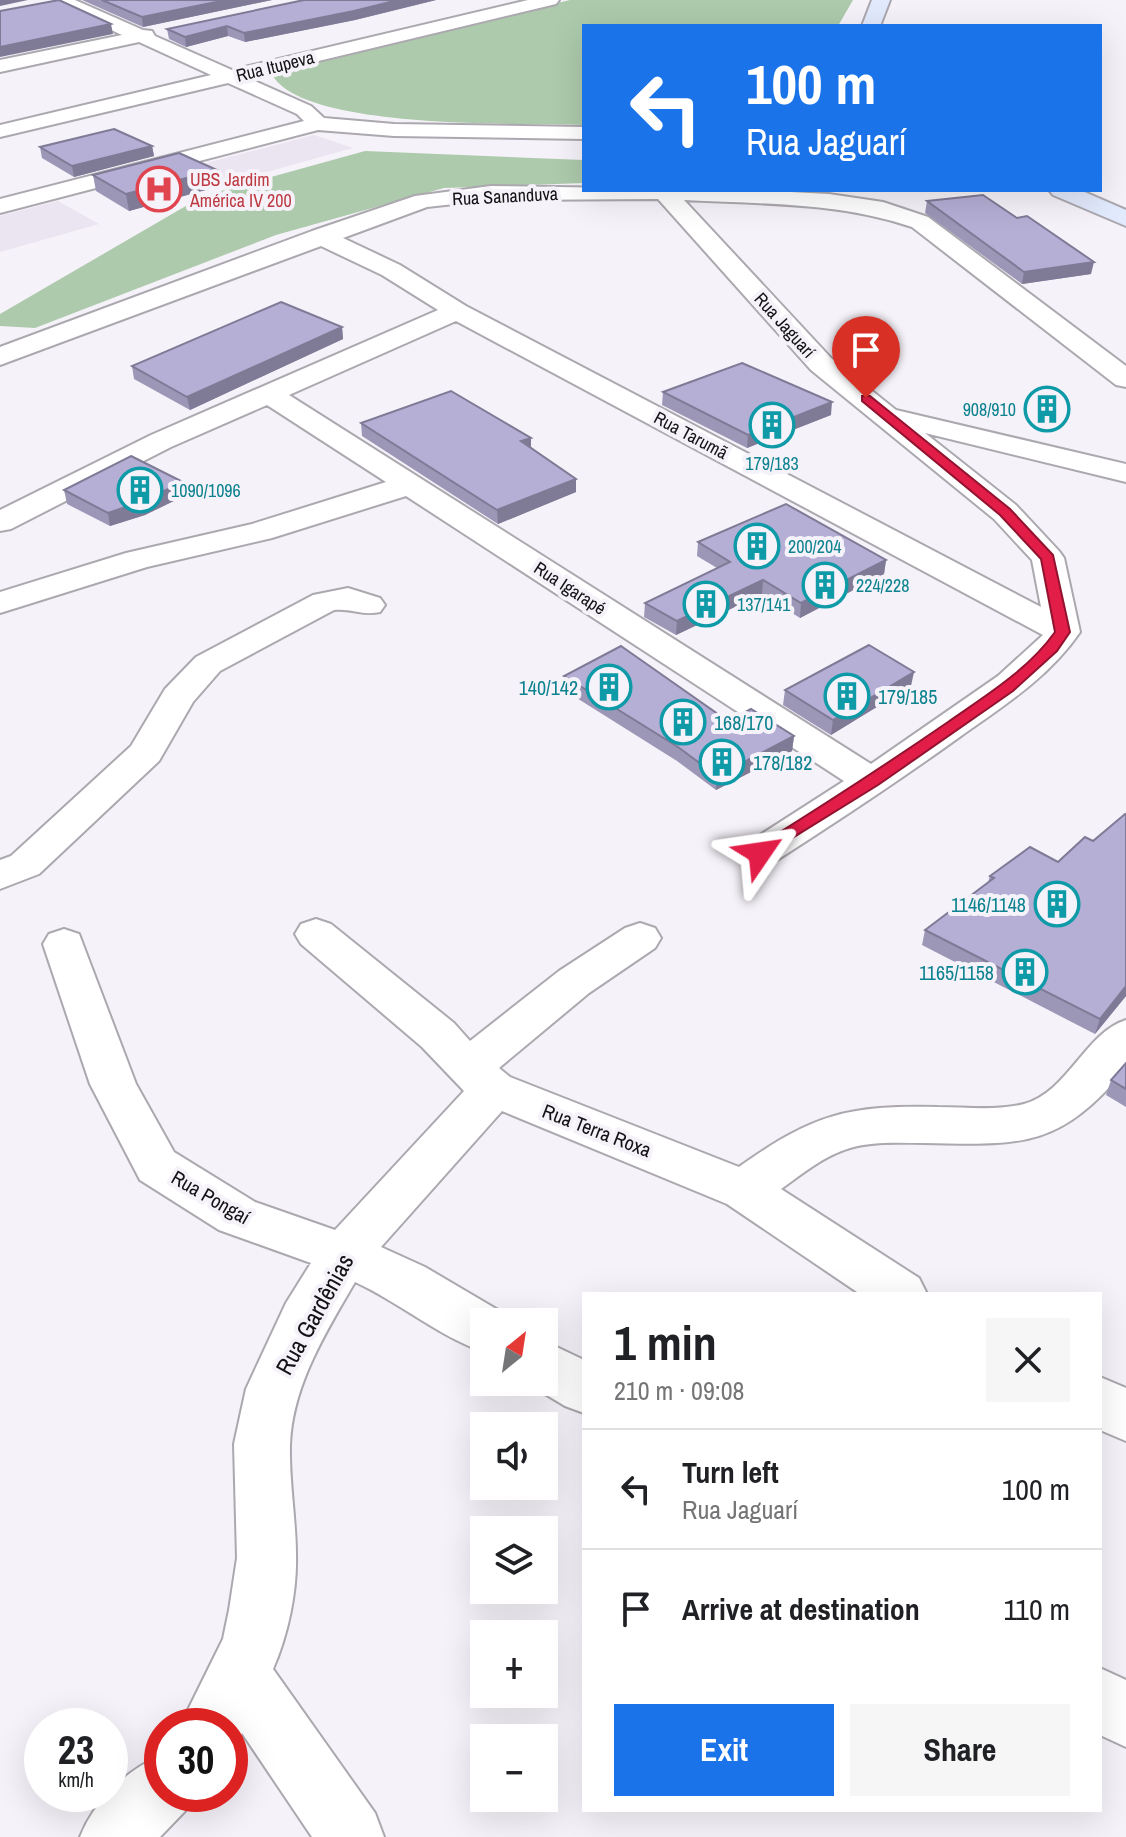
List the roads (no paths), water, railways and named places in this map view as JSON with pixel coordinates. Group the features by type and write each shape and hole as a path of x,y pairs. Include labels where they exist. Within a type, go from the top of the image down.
{"main road":[{"path":"872,24 881,0"},
{"path":"1065,192 1126,219"}],"street":[{"name":"Rua Itupeva","path":"0,131 550,0"},
{"path":"59,2 232,76 304,110 318,124"},
{"path":"0,66 167,31"},
{"path":"0,206 318,124 394,130 582,133"},
{"name":"Rua Sananduva","path":"0,357 320,236 423,201 491,193 664,192 829,201 875,207 920,222 1122,373"},
{"name":"Rua Jaguarí","path":"664,192 821,364 1005,512 1048,558 1063,632"},
{"name":"Rua Tarumã","path":"320,236 391,270 457,311 1063,632"},
{"path":"0,522 161,441 457,311"},
{"path":"0,342 41,339"},
{"name":"Rua Igarapé","path":"269,394 872,782"},
{"path":"888,416 1126,473"},
{"path":"0,603 137,560 261,531 409,485"},
{"path":"0,875 25,865 146,753 178,697 208,664 325,602 348,598 368,605"},
{"path":"760,853 872,782 1007,687 1052,648 1063,632"},
{"name":"Rua Terra Roxa","path":"316,934 438,1035 480,1078 744,1190 898,1292"},
{"name":"Rua Gardênias","path":"226,1700 252,1646 267,1558 262,1444 273,1389 305,1319 344,1254 480,1078 574,982 640,938"},
{"name":"Rua Pongaí","path":"64,944 113,1084 157,1166 237,1216 344,1254 407,1282 470,1320"},
{"path":"744,1190 812,1141 865,1126 938,1123 1008,1125 1040,1119 1082,1088 1126,1037"},
{"path":"558,1373 582,1388"},
{"path":"1102,1403 1126,1416"},
{"path":"226,1700 351,1837"},
{"path":"1102,1701 1126,1715"},
{"path":"113,1837 144,1806"}],"place":[{"name":"UBS Jardim América IV 200","path":"159,189"},
{"name":"908/910","path":"1047,409"},
{"name":"179/183","path":"772,425"},
{"name":"1090/1096","path":"140,490"},
{"name":"200/204","path":"757,546"},
{"name":"224/228","path":"825,585"},
{"name":"137/141","path":"706,604"},
{"name":"140/142","path":"609,687"},
{"name":"179/185","path":"847,696"},
{"name":"168/170","path":"683,722"},
{"name":"178/182","path":"722,762"},
{"name":"1146/1148","path":"1057,904"},
{"name":"1165/1158","path":"1025,972"}]}
